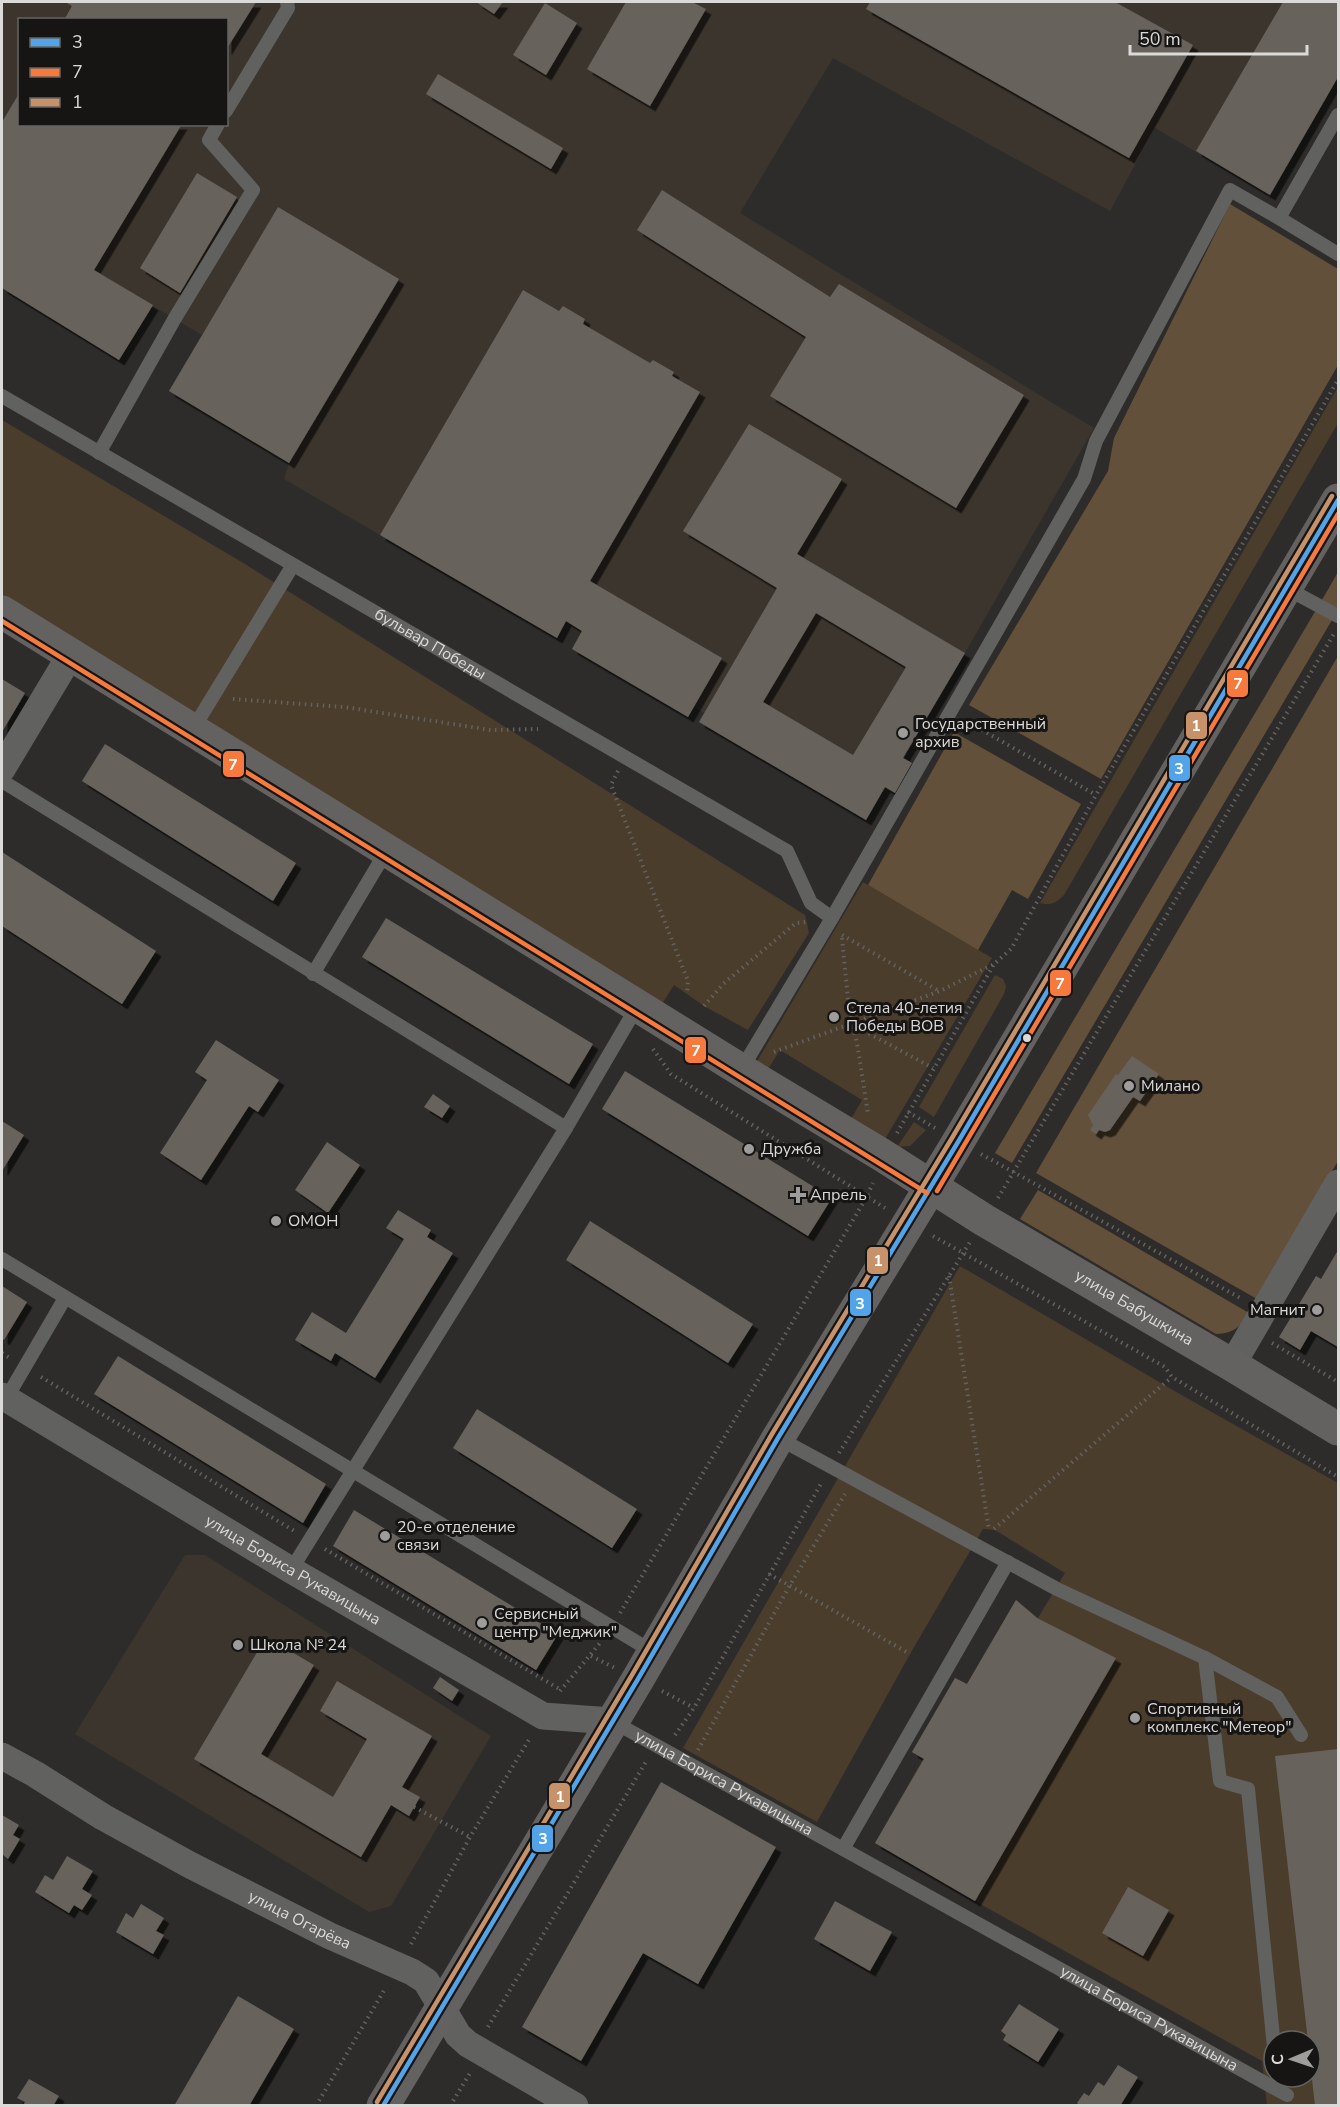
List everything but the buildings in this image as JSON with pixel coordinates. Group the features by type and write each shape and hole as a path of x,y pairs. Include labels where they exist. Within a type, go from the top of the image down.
{"main road":[{"path":"383,2106 778,1438 958,1142 1338,500"},
{"path":"2,612 387,850 632,1016 744,1065 931,1187"},
{"name":"улица Бабушкина","path":"931,1187 1338,1429"}],"street":[{"path":"2,769 70,654"},
{"path":"1232,1365 1338,1183"},
{"name":"улица Бориса Рукавицына","path":"4,1398 291,1570 543,1716 612,1721"},
{"name":"улица Огарёва","path":"2,1756 103,1817 190,1865 330,1936 412,1972 426,1981 458,2035 468,2044 575,2106"}],"lane":[{"path":"228,108 288,8 287,2"},
{"path":"1279,218 1338,115"},
{"path":"99,453 174,318 253,190 209,140 217,126"},
{"path":"744,1065 832,918 1084,479 1096,441 1230,190 1338,254"},
{"name":"бульвар Победы","path":"2,396 787,851 811,903 832,918"},
{"path":"193,729 293,565"},
{"path":"1286,588 1338,616"},
{"path":"2,781 566,1128"},
{"path":"313,974 387,850"},
{"path":"291,1570 566,1128 632,1016"},
{"path":"2,1259 653,1652"},
{"path":"4,1398 65,1298"},
{"path":"778,1438 1057,1589 1205,1658 1277,1697 1301,1735"},
{"path":"843,1849 1008,1562"},
{"path":"1205,1658 1220,1781 1248,1789 1272,2029"},
{"name":"улица Бориса Рукавицына","path":"612,1721 1262,2078"}],"path":[{"path":"744,1065 940,991 994,964 1011,949 1096,795 1338,380"},
{"path":"1013,1172 1338,626"},
{"path":"213,698 344,707 491,730 575,728"},
{"path":"950,712 1096,795"},
{"path":"624,757 611,785 688,981 687,993"},
{"path":"840,903 848,999 868,1114"},
{"path":"704,1006 723,984 796,923 832,918"},
{"path":"841,935 940,991"},
{"path":"885,1157 908,1112 994,964"},
{"path":"632,1016 644,1038 670,1074 866,1198 1165,1367 1172,1377 1338,1477"},
{"path":"853,1024 933,1068"},
{"path":"908,1112 1013,1172 1257,1322 1338,1382"},
{"path":"949,1276 989,1530"},
{"path":"2,1353 561,1690"},
{"path":"994,1530 1172,1377"},
{"path":"690,1764 790,1585 854,1478"},
{"path":"769,1574 910,1654"},
{"path":"487,2030 647,1761"},
{"path":"414,1807 470,1837"}],"shaded area":[{"path":"2,2 1338,2 1338,77 1270,195 1155,128 1110,211 833,58 740,213 1094,428 904,759 866,820 699,722 704,713 694,707 688,717 572,649 582,631 566,622 557,638 284,479 289,463 169,391 202,335 153,306 119,360 2,288"},
{"path":"1230,204 1338,269 1338,365 1101,779 969,705 1108,471 1114,438"},
{"path":"1338,387 1338,423 1064,895 1053,903 1040,903"},
{"path":"2,420 245,564 805,915 809,933 748,1030 704,1006 674,985 660,1007 2,597"},
{"path":"1338,572 1338,610 1322,600"},
{"path":"1316,610 1332,620 1012,1163 995,1153"},
{"path":"1338,656 1338,1161 1257,1299 1036,1173"},
{"path":"954,732 1081,804 1028,899 1012,890 978,950 868,885"},
{"path":"863,882 992,958 885,1139 851,1119 862,1100 780,1050 768,1069 756,1063"},
{"path":"995,975 1003,979 1006,986 1004,994 934,1117 919,1107"},
{"path":"914,1122 926,1130 910,1146 897,1147"},
{"path":"1038,1190 1249,1313 1236,1329 1216,1334 1020,1219"},
{"name":"Спортивный комплекс \"Метеор\"","path":"960,1266 1338,1483 1338,2105 1267,2105 1265,2089 1322,2089 1322,2029 1262,2029 1262,2061 875,1843 923,1759 912,1752 955,1678 967,1684 1016,1600 1038,1618 1065,1573 995,1530 983,1529 910,1654 817,1822 683,1748"},
{"name":"Школа № 24","path":"185,1555 205,1555 491,1736 391,1906 369,1912 75,1734"}],"transit line":[{"name":"1","path":"377,2102 632,1675 772,1434 952,1138 1332,496"},
{"name":"3","path":"383,2106 638,1679 778,1438 958,1142 1338,500"},
{"name":"7","path":"937,1191 1338,514"},
{"name":"7","path":"2,621 927,1193"}],"place":[{"name":"Государственный архив","path":"903,733"},
{"name":"Стела 40-летия Победы ВОВ","path":"834,1017"},
{"name":"Милано","path":"1129,1086"},
{"name":"Дружба","path":"749,1149"},
{"name":"Апрель","path":"798,1195"},
{"name":"ОМОН","path":"276,1221"},
{"name":"Магнит","path":"1317,1310"},
{"name":"20-е отделение связи","path":"385,1536"},
{"name":"Сервисный центр \"Меджик\"","path":"482,1623"},
{"name":"Школа № 24","path":"238,1645"},
{"name":"Спортивный комплекс \"Метеор\"","path":"1135,1718"}]}
